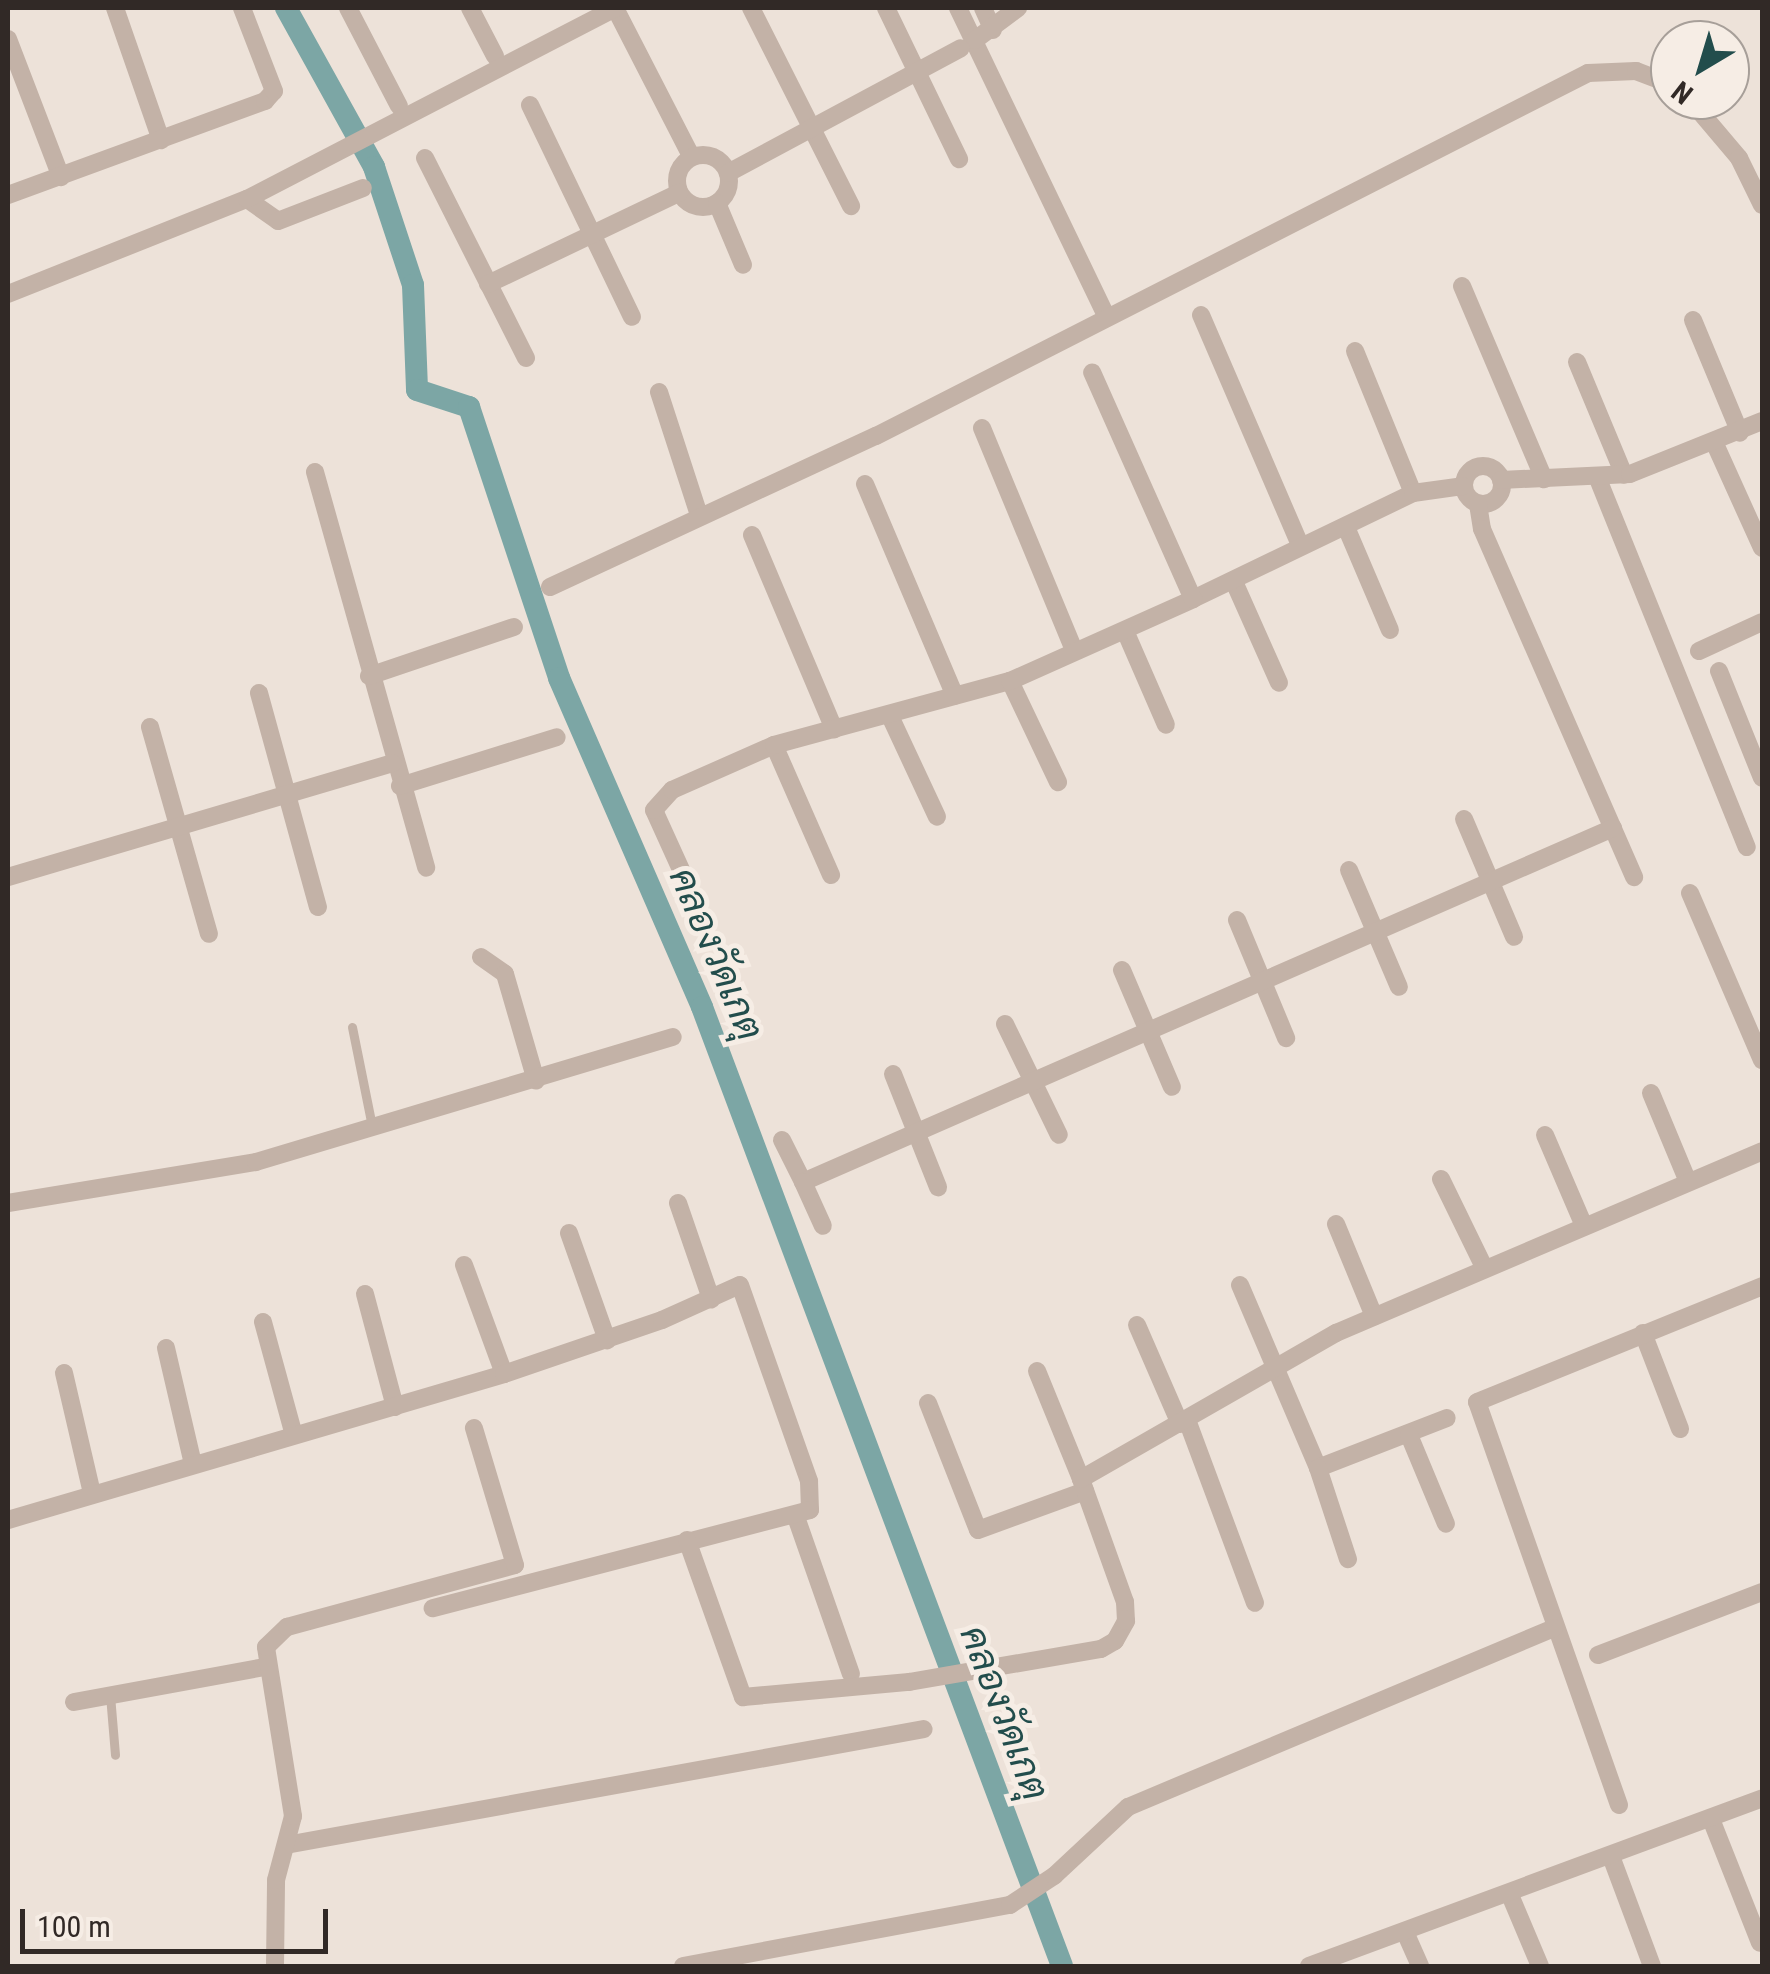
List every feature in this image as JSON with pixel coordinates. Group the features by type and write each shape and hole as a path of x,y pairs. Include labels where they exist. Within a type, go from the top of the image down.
{"street":[{"path":"115,8 161,140"},
{"path":"8,196 161,140 274,92 242,8"},
{"path":"348,8 399,106"},
{"path":"470,8 495,56"},
{"path":"8,294 247,199 615,8 691,156"},
{"path":"751,8 851,206"},
{"path":"886,8 960,159"},
{"path":"958,8 968,44 1108,317"},
{"path":"982,8 993,30"},
{"path":"728,173 993,30 1018,8"},
{"path":"8,39 61,177"},
{"path":"550,586 876,436 1588,73 1636,71 1650,76"},
{"path":"530,105 632,317"},
{"path":"1707,120 1739,158 1762,205"},
{"path":"691,156 722,162 728,173 728,189 717,202 693,206 679,193 676,180 691,156"},
{"path":"425,158 526,358"},
{"path":"247,199 278,221 364,188"},
{"path":"488,284 679,193"},
{"path":"717,202 743,266"},
{"path":"1462,286 1544,479"},
{"path":"1201,316 1300,545"},
{"path":"1693,320 1740,433"},
{"path":"1354,351 1413,493"},
{"path":"1577,362 1624,475"},
{"path":"1092,372 1193,599"},
{"path":"659,392 699,515"},
{"path":"702,916 654,810 672,790 774,744 1010,682 1074,650 1126,633 1193,599 1235,584 1300,545 1413,493 1463,486 1479,466 1501,480 1624,475 1715,444 1762,421"},
{"path":"982,428 1074,650"},
{"path":"1715,444 1762,548"},
{"path":"315,472 392,763 426,868"},
{"path":"1598,478 1747,847"},
{"path":"1478,504 1496,498 1501,480"},
{"path":"865,484 954,696"},
{"path":"1463,486 1478,504 1482,529 1634,877"},
{"path":"1346,527 1390,630"},
{"path":"752,535 834,729"},
{"path":"1235,584 1280,684"},
{"path":"1698,651 1762,622"},
{"path":"369,676 514,627"},
{"path":"1126,633 1166,724"},
{"path":"1719,671 1762,778"},
{"path":"1010,682 1058,782"},
{"path":"259,693 318,907"},
{"path":"890,716 937,818"},
{"path":"150,727 209,934"},
{"path":"400,786 557,737"},
{"path":"774,744 831,875"},
{"path":"8,877 392,763"},
{"path":"1464,820 1514,937"},
{"path":"803,1182 1613,828"},
{"path":"1348,870 1399,987"},
{"path":"1690,893 1762,1060"},
{"path":"1237,920 1286,1038"},
{"path":"481,957 506,974 536,1081"},
{"path":"1122,970 1172,1086"},
{"path":"1005,1024 1060,1135"},
{"path":"8,1204 256,1162 536,1081 673,1036"},
{"path":"893,1074 938,1187"},
{"path":"1651,1092 1688,1182"},
{"path":"1545,1135 1584,1226"},
{"path":"782,1140 823,1226"},
{"path":"928,1403 978,1530 1083,1485 1279,1366 1374,1316 1762,1151"},
{"path":"1442,1178 1484,1267"},
{"path":"678,1203 710,1298"},
{"path":"1336,1224 1374,1316"},
{"path":"570,1234 607,1340"},
{"path":"464,1265 504,1374"},
{"path":"1240,1284 1279,1366 1348,1559"},
{"path":"8,1520 504,1374 607,1340 740,1285 814,1501 796,1517 687,1540 432,1608"},
{"path":"1619,1806 1477,1402 1762,1286"},
{"path":"365,1294 394,1407"},
{"path":"263,1322 294,1435"},
{"path":"1137,1325 1184,1422 1255,1604"},
{"path":"1642,1333 1680,1430"},
{"path":"166,1348 193,1464"},
{"path":"687,1540 743,1698 974,1672 1116,1641 1126,1621 1125,1602 1037,1371"},
{"path":"64,1373 92,1493"},
{"path":"1318,1468 1446,1418"},
{"path":"275,1966 274,1902 293,1816 265,1666 266,1647 287,1627 516,1564 474,1428"},
{"path":"1409,1435 1446,1524"},
{"path":"796,1517 851,1674"},
{"path":"1598,1655 1762,1592"},
{"path":"683,1966 1010,1904 1054,1876 1128,1807 1554,1628"},
{"path":"74,1702 265,1666"},
{"path":"286,1845 924,1729"},
{"path":"1310,1966 1612,1859 1762,1798"},
{"path":"1711,1819 1760,1943"},
{"path":"1612,1859 1652,1966"},
{"path":"1510,1895 1540,1966"},
{"path":"1405,1932 1420,1966"}],"lane":[{"path":"352,1027 373,1129"},
{"path":"110,1695 115,1755"}],"waterway":[{"name":"คลองวัดเกตุ","path":"286,8 374,167 413,285 417,390 469,407 559,678 702,1007 1062,1966"}]}
